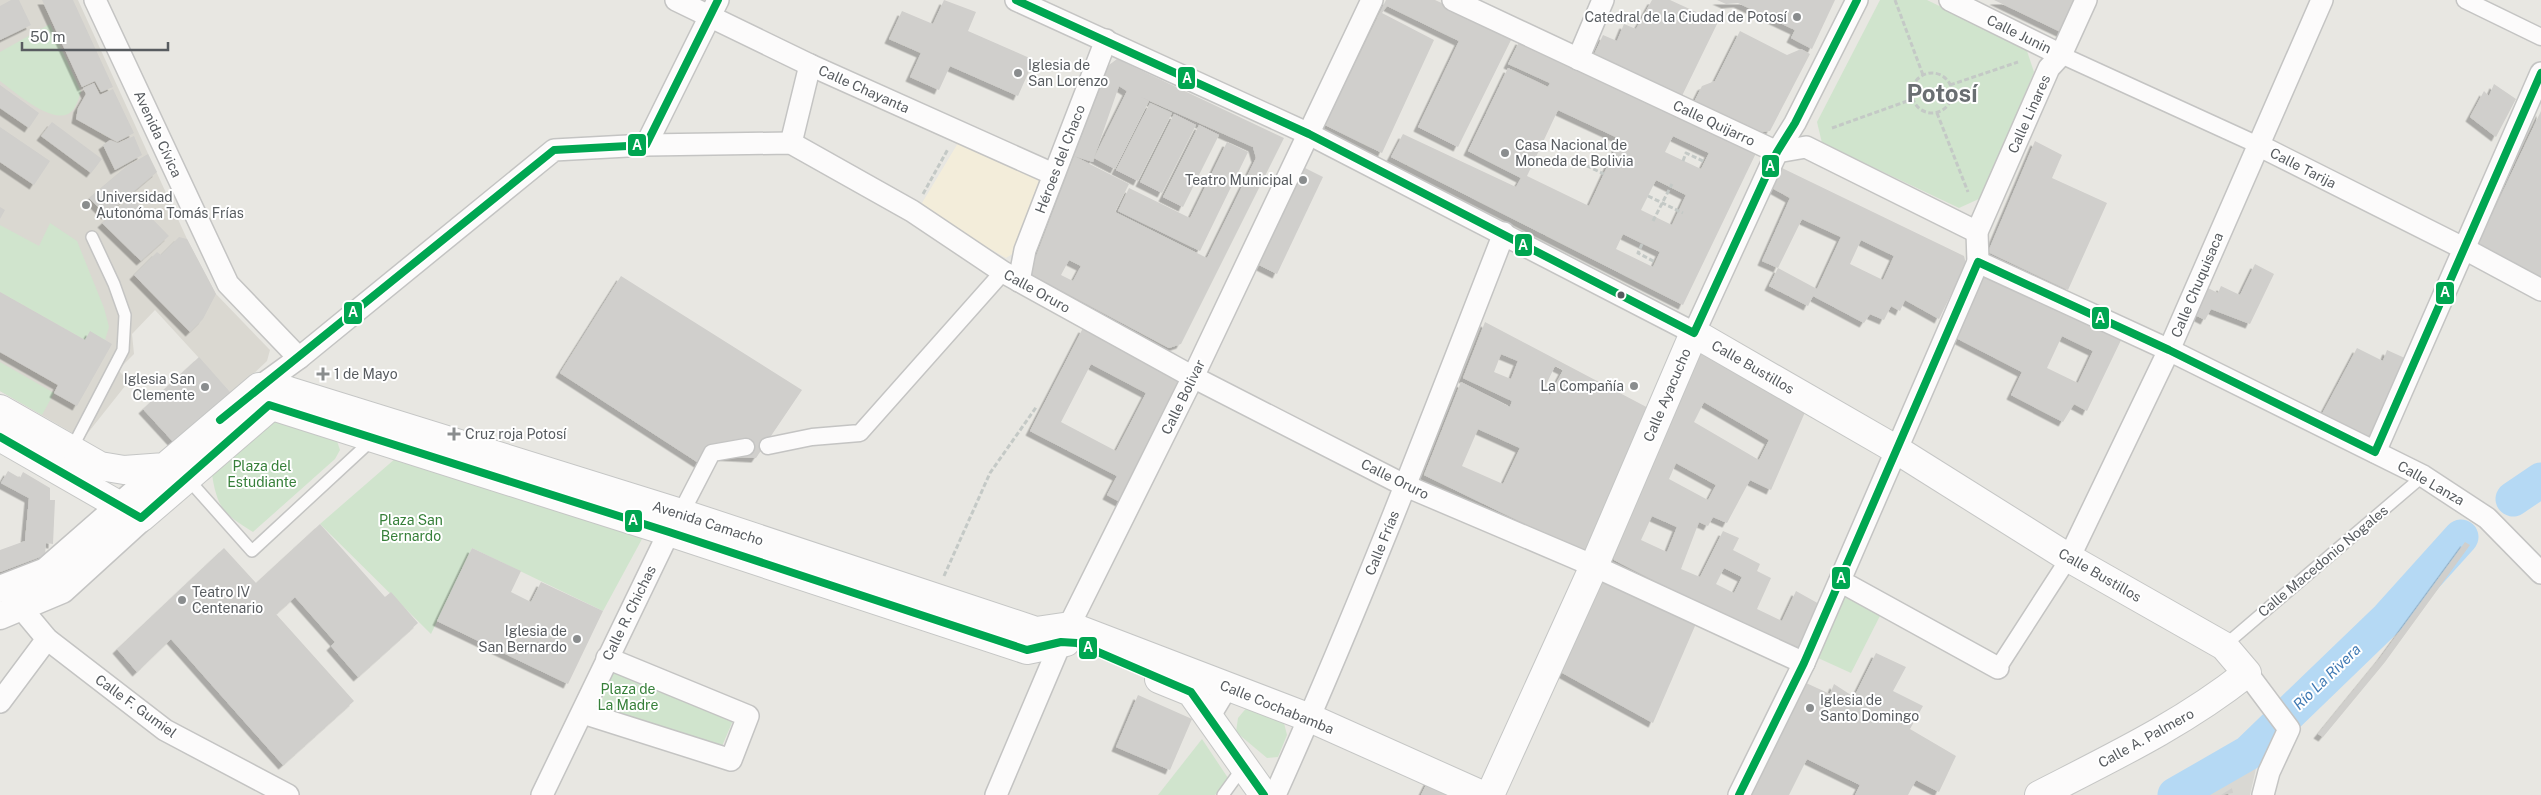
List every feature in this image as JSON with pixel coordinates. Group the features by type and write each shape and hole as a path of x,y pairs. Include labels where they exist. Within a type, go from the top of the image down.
{"main road":[{"name":"Calle Bustillos","path":"1694,333 1896,450 2069,558 2224,646 2247,673"},
{"name":"Calle Ayacucho","path":"1490,795 1594,566 1694,333"},
{"path":"0,438 131,512 272,394"},
{"name":"Avenida Camacho","path":"272,394 375,438 675,522 935,598 1036,631 1066,634"},
{"name":"Avenida Camacho","path":"272,394 675,522 1028,650 1066,634"},
{"path":"0,409 100,466 124,470 176,473"},
{"path":"1066,634 1077,643 1191,692 1264,795"},
{"name":"Calle Cochabamba","path":"1066,634 1227,687 1310,718 1482,795"},
{"name":"Calle A. Palmero","path":"2039,795 2121,753 2210,703 2247,673"}],"street":[{"name":"Avenida Cívica","path":"95,0 228,284 299,358"},
{"name":"Calle Chayanta","path":"676,0 714,8 810,65 1053,174"},
{"name":"Calle Bustillos","path":"1016,0 1309,134 1504,233 1694,333"},
{"name":"Calle Bolivar","path":"996,795 1066,634 1193,377 1372,0"},
{"name":"Calle Quijarro","path":"1453,0 1777,152"},
{"path":"1578,59 1603,0"},
{"name":"Calle Ayacucho","path":"1694,333 1777,152 1795,123 1857,0"},
{"name":"Calle Junin","path":"1950,0 2061,55"},
{"name":"Calle Linares","path":"1977,232 2049,68 2061,55 2086,0"},
{"name":"Calle Chuquisaca","path":"1998,668 2069,558 2169,350 2322,0"},
{"path":"2465,0 2541,37"},
{"path":"646,145 714,8"},
{"name":"Héroes del Chaco","path":"1011,276 1025,250 1106,40"},
{"name":"Calle Tarija","path":"2061,55 2258,145 2463,248 2541,290"},
{"path":"272,394 299,358 554,150 646,145 791,143 810,65"},
{"path":"2375,452 2541,73"},
{"name":"Calle Oruro","path":"791,143 912,211 1011,276 1193,377 1406,486 1594,566 1804,663"},
{"path":"1739,795 1804,663 1978,262 1977,232 1806,147 1777,152"},
{"name":"Calle Frías","path":"1275,795 1310,718 1406,486 1504,233"},
{"name":"Calle Lanza","path":"1978,262 2169,350 2423,476 2487,518 2541,573"},
{"path":"768,446 812,437 860,434 1011,276"},
{"path":"272,394 299,358"},
{"path":"675,522 712,454 746,446"},
{"path":"7,586 46,571 131,512"},
{"path":"11,612 62,590 131,512"},
{"name":"Calle R. Chichas","path":"542,795 583,713 607,658 675,522"},
{"path":"1840,581 1998,668"},
{"name":"Calle F. Gumiel","path":"7,586 11,612 165,730 288,795"},
{"path":"0,702 47,639"},
{"path":"583,713 730,760 748,716 607,658"},
{"path":"2247,673 2283,720 2263,795"},
{"path":"1209,717 1227,687"}],"lane":[{"path":"71,450 122,350 125,315 114,284 92,237"},
{"path":"176,473 252,551 375,438"},
{"name":"Calle Macedonio Nogales","path":"2224,646 2423,476"},
{"path":"1223,795 1244,766"}],"path":[{"path":"1895,0 1923,75"},
{"path":"1950,85 2018,62"},
{"path":"1936,73 1942,76 1950,85 1950,102 1937,113 1922,111 1913,99 1913,88 1923,75 1936,73"},
{"path":"1832,128 1913,99"},
{"path":"1937,113 1968,192"},
{"path":"912,211 959,132"},
{"path":"1683,161 1686,154 1705,162"},
{"path":"1573,159 1604,174"},
{"path":"1653,221 1672,184"},
{"path":"1648,196 1683,212"},
{"path":"1642,244 1638,253 1655,262"},
{"path":"935,598 990,473 1037,406"}],"shaded area":[{"name":"Universidad Autonóma Tomás Frías","path":"0,0 78,0 187,239 216,294 270,350 267,361 232,394 155,310 132,334 134,354 118,370 129,381 83,439 0,391"},
{"path":"958,143 1040,178 1014,253 1006,258 919,208"},
{"path":"2279,732 2257,764 2250,795 2181,795 2249,756 2274,733"}],"green space":[{"path":"1880,0 1927,0 2026,48 2034,72 1981,198 1959,208 1822,143 1817,122"},
{"path":"50,24 81,92 73,110 66,115 57,115 36,107 0,81 0,52"},
{"path":"50,223 77,241 104,308 109,327 105,340 85,340 0,292 0,225 39,246"},
{"path":"0,362 54,393 42,415 0,391"},
{"name":"Plaza del Estudiante","path":"279,421 336,438 340,450 335,459 253,532 233,519 222,507 215,492 211,469 260,426"},
{"name":"Plaza San Bernardo","path":"396,458 636,530 642,539 603,611 472,548 431,634 320,524"},
{"path":"1848,584 1886,604 1851,673 1818,658"},
{"name":"Plaza de La Madre","path":"612,670 734,718 720,751 600,707"},
{"path":"1248,706 1282,715 1287,735 1278,757 1267,758 1236,732 1238,718"},
{"path":"1202,739 1228,778 1215,795 1158,795"}],"building":[{"path":"11,0 19,0 31,25 0,40 0,6"},
{"path":"42,0 73,0 113,87 101,92 95,81 82,87"},
{"path":"944,0 976,12 968,31 1034,60 1018,96 950,66 939,90 910,77 921,53 889,39 902,11 933,24"},
{"path":"1386,0 1435,0 1513,36 1458,147 1418,127 1459,41 1387,6 1382,13 1434,40 1382,153 1325,125"},
{"path":"1652,0 1670,0 1718,22 1679,102 1592,59 1603,35 1617,41 1624,24 1636,29"},
{"name":"Catedral de la Ciudad de Potosí","path":"1717,0 1835,0 1812,49 1791,38 1795,30 1738,3 1726,4"},
{"path":"1994,0 2081,0 2065,34"},
{"path":"1740,31 1787,55 1801,49 1810,54 1770,131 1755,133 1693,104 1702,86 1715,81"},
{"name":"Casa Nacional de Moneda de Bolivia","path":"1520,40 1757,151 1683,305 1391,157 1403,134 1516,187 1521,178 1468,151 1508,68 1548,87 1550,83 1508,64","holes":["1558,110 1620,139 1589,206 1527,176","1673,136 1709,153 1701,169 1665,152","1656,180 1686,195 1672,225 1641,210","1623,234 1660,252 1653,267 1616,249"]},
{"path":"1117,59 1284,138 1181,344 1169,348 1032,275 1032,267 1074,156 1109,65","holes":["1119,86 1127,91 1094,158","1141,97 1253,147 1256,158 1207,258 1115,212 1129,184 1074,156 1093,162 1094,158 1115,169 1149,101","1069,260 1081,266 1073,281 1061,275"]},
{"path":"94,83 100,95 113,89 134,133 117,142 76,119 78,108 86,94 83,88"},
{"path":"2494,84 2516,99 2496,137 2470,117 2484,91 2489,96"},
{"path":"0,85 39,113 29,128 0,108"},
{"path":"1150,103 1172,113 1138,181 1116,170"},
{"path":"2541,111 2541,277 2477,246"},
{"path":"1174,114 1196,125 1162,193 1140,182"},
{"path":"52,122 102,159 91,173 41,136"},
{"path":"1199,125 1219,135 1183,207 1163,197"},
{"path":"0,127 50,161 34,185 0,162"},
{"path":"134,136 142,155 115,170 103,145 110,140 118,143"},
{"path":"2035,141 2062,155 2052,178 2107,203 2068,290 1988,252"},
{"path":"1227,142 1248,152 1200,251 1118,211 1129,188 1190,218"},
{"path":"148,154 157,172 106,215 89,198 127,166"},
{"path":"1305,168 1323,177 1277,274 1259,265"},
{"path":"1782,168 1964,256 1966,264 1939,319 1905,300 1900,311 1891,306 1884,320 1870,314 1864,323 1813,296 1808,306 1769,286 1778,268 1762,261 1790,198 1772,188","holes":["1802,219 1841,237 1817,289 1778,268","1861,240 1894,256 1883,280 1850,264"]},
{"path":"131,197 169,236 141,261 102,223"},
{"path":"0,207 5,210 0,219"},
{"path":"179,237 187,239 216,294 203,319 190,332 134,275 157,252 161,255"},
{"path":"2255,264 2274,274 2250,324 2211,309 2205,320 2187,311 2200,284 2218,293 2221,286 2240,295"},
{"path":"1984,274 2123,336 2087,411 2074,404 2063,422 2011,395 2022,372 1956,338","holes":["2062,336 2093,351 2078,383 2047,368"]},
{"path":"621,276 802,390 756,458 717,456 711,471 560,373"},
{"path":"0,292 85,340 90,331 112,344 77,406 54,393 58,385 0,352"},
{"path":"1485,322 1654,411 1585,553 1424,475 1461,382 1510,407 1512,401 1463,378","holes":["1501,354 1518,361 1511,379 1494,372","1555,366 1563,370 1550,395 1543,391","1478,429 1520,448 1503,484 1462,466"]},
{"path":"1083,328 1177,376 1181,388 1122,503 1107,495 1117,476 1030,431","holes":["1091,364 1146,393 1116,451 1061,422"]},
{"path":"2357,348 2383,361 2387,350 2407,359 2375,434 2367,436 2322,414"},
{"path":"1707,349 1806,410 1771,490 1750,480 1727,523 1713,517 1708,526 1699,522 1681,569 1700,577 1723,531 1739,538 1733,550 1760,564 1757,571 1771,578 1757,609 1782,621 1796,591 1821,605 1802,650 1793,652 1614,560 1611,549 1698,355","holes":["1704,402 1769,440 1759,460 1694,422","1676,463 1716,485 1708,500 1669,479","1652,516 1677,527 1667,552 1641,540","1724,568 1742,577 1734,593 1716,584"]},
{"path":"199,357 232,394 176,445 143,409"},
{"path":"8,471 20,478 23,472 50,488 50,500 55,500 53,544 46,543 45,555 0,572 0,550 25,541 29,498 1,483"},
{"path":"320,524 385,597 391,592 418,623 358,677 331,646 335,642 295,597 276,614 354,701 283,765 171,639 137,672 117,649 224,548 256,583"},
{"path":"2465,542 2470,545 2385,662 2323,737 2318,734 2380,658"},
{"path":"472,548 521,571 511,592 531,602 541,582 603,611 568,684 437,621"},
{"path":"1601,573 1698,619 1653,723 1557,670"},
{"path":"1876,653 1906,667 1893,691 1923,706 1910,729 1956,756 1939,792 1916,780 1908,795 1855,795 1860,785 1807,759 1789,795 1749,795 1804,682 1830,694 1834,684 1854,697"},
{"path":"1138,695 1192,719 1170,770 1116,747"},
{"path":"1429,779 1464,795 1421,795"},
{"path":"2232,788 2233,793 2221,795"}],"waterway":[{"name":"Río La Rivera","path":"2513,499 2541,480"},
{"name":"Río La Rivera","path":"2175,795 2248,753 2388,618 2461,537"}],"transit line":[{"name":"A","path":"220,420 554,150 646,145 718,0"},
{"name":"A","path":"1016,0 1309,134 1694,333 1777,152 1795,123 1857,0"},
{"name":"A","path":"1739,795 1804,663 1978,262 2169,350 2375,452 2541,73"},
{"name":"A","path":"0,437 141,518 269,405 669,532 1027,650 1061,642 1077,643 1191,692 1264,795"}],"place":[{"name":"Catedral de la Ciudad de Potosí","path":"1797,17"},
{"name":"Iglesia de San Lorenzo","path":"1018,73"},
{"name":"Casa Nacional de Moneda de Bolivia","path":"1505,153"},
{"name":"Teatro Municipal","path":"1303,180"},
{"name":"Universidad Autonóma Tomás Frías","path":"86,205"},
{"name":"1 de Mayo","path":"323,374"},
{"name":"La Compañía","path":"1634,386"},
{"name":"Iglesia San Clemente","path":"205,387"},
{"name":"Cruz roja Potosí","path":"454,434"},
{"name":"Teatro IV Centenario","path":"182,600"},
{"name":"Iglesia de San Bernardo","path":"577,639"},
{"name":"Iglesia de Santo Domingo","path":"1810,708"}],"district":[{"name":"Potosí","path":"1942,94"}]}
